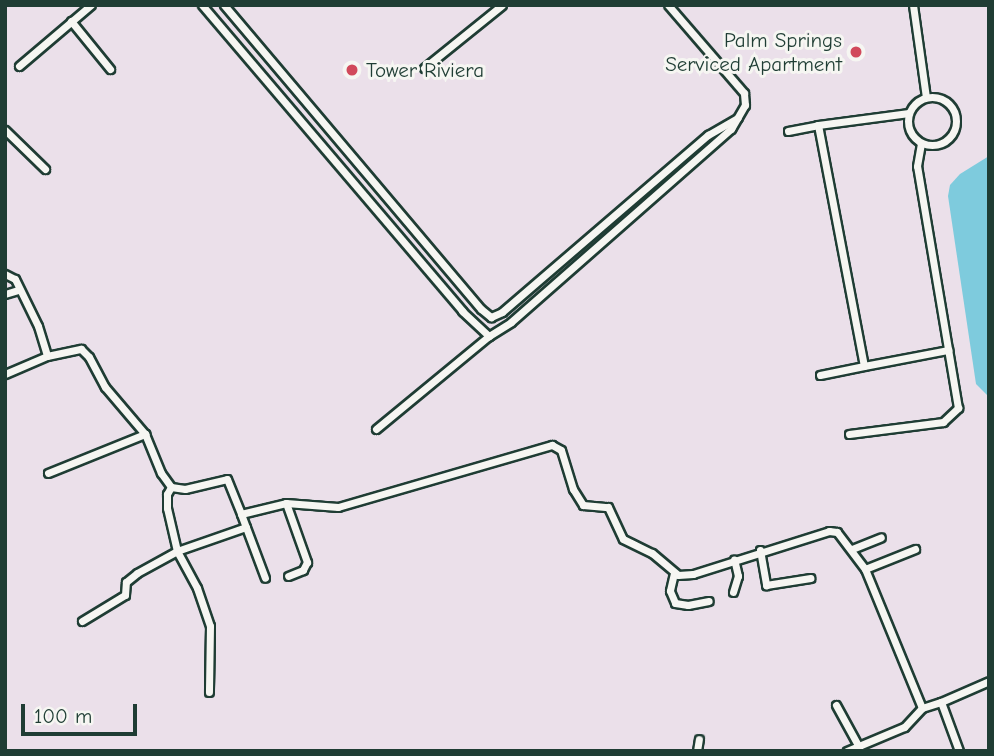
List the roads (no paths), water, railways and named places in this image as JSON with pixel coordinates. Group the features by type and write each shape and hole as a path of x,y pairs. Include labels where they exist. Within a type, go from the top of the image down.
{"street":[{"path":"19,66 91,5"},
{"path":"202,5 462,311 489,335"},
{"path":"224,5 481,309 491,317 502,312 708,135 738,118"},
{"path":"425,68 502,5"},
{"path":"376,429 489,335 511,322 719,142 738,118 746,103 744,93 668,5"},
{"path":"913,5 926,97"},
{"path":"71,21 110,69"},
{"path":"926,97 943,99 949,104 956,119 955,128 946,141 930,145 921,143 911,134 909,113 916,103 926,97"},
{"path":"788,131 909,113"},
{"path":"818,125 864,366"},
{"path":"5,130 45,169"},
{"path":"320,144 333,134"},
{"path":"849,434 936,424 953,416 958,398 917,166 921,143"},
{"path":"5,274 14,278 38,326 47,356"},
{"path":"5,294 18,290"},
{"path":"5,374 47,356 75,348 82,350 104,387 145,434 160,472 171,487 185,489 227,479 265,578"},
{"path":"820,374 948,349"},
{"path":"48,473 145,434"},
{"path":"241,514 286,503 338,507 543,447 556,446 562,452 582,503 609,508 624,539 652,553 674,573 687,575 760,550 833,530 852,549 865,569 922,708"},
{"path":"171,487 167,494 167,508 177,551 197,588 210,626 209,692"},
{"path":"286,503 307,562 303,570 288,576"},
{"path":"82,621 125,596 126,582 137,573 177,551 246,527"},
{"path":"852,549 881,537"},
{"path":"865,569 915,549"},
{"path":"760,550 766,585 810,578"},
{"path":"733,592 738,576 734,559"},
{"path":"674,573 670,591 675,603 688,605 709,601"},
{"path":"847,751 904,727 922,708 989,681"},
{"path":"941,702 959,751"},
{"path":"836,705 859,747"},
{"path":"697,751 699,739"}],"water":[{"path":"989,156 989,397 976,384 948,196 950,185 960,174"}],"place":[{"name":"Palm Springs Serviced Apartment","path":"856,52"},
{"name":"Tower Riviera","path":"352,70"}]}
